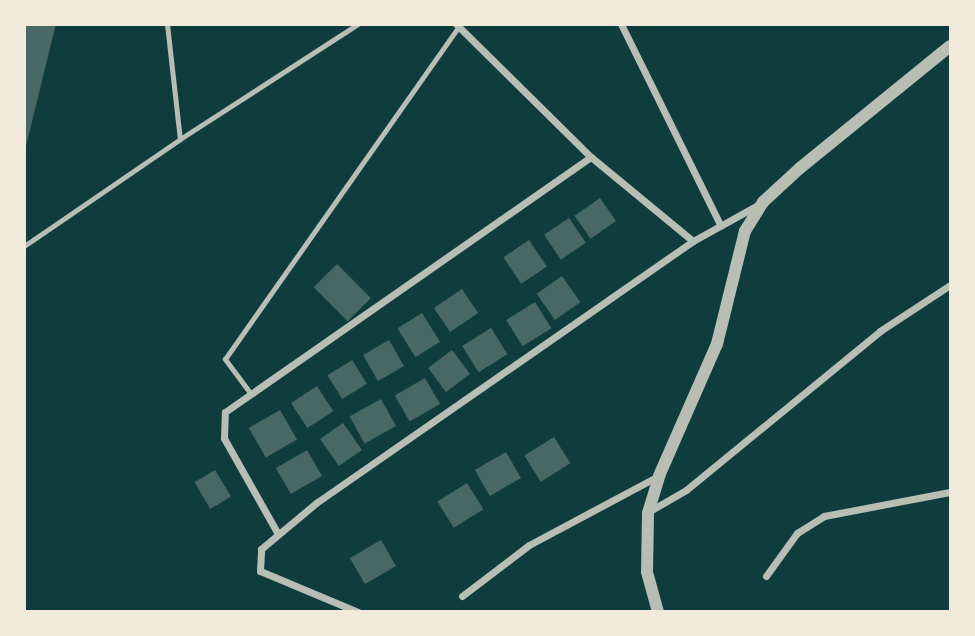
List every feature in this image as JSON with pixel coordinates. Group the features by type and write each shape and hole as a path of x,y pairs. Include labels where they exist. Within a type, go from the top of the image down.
{"street":[{"path":"621,24 721,226"},
{"path":"457,26 591,157 693,241"},
{"path":"358,611 260,571 261,549 316,503 693,241 763,202 950,46"},
{"path":"278,534 224,439 225,412 591,157"},
{"path":"658,611 647,572 648,513 659,476 717,344 745,231 763,202"},
{"path":"648,513 686,491 880,331 950,285"},
{"path":"462,596 529,545 659,476"},
{"path":"766,576 797,533 824,516 950,492"}],"lane":[{"path":"167,24 180,139"},
{"path":"24,246 180,139 358,24"},
{"path":"251,394 225,359 457,26"}],"building":[{"path":"24,24 56,24 25,150 24,150"},
{"path":"600,198 616,221 591,239 575,216"},
{"path":"569,218 586,243 561,260 544,235"},
{"path":"529,240 547,267 521,284 503,257"},
{"path":"337,264 371,298 348,321 314,287"},
{"path":"562,276 580,302 555,320 537,294"},
{"path":"462,289 478,313 450,332 434,308"},
{"path":"535,302 551,328 523,346 506,320"},
{"path":"422,313 440,342 415,357 397,328"},
{"path":"491,328 507,354 479,372 462,346"},
{"path":"389,340 404,366 378,381 363,355"},
{"path":"452,350 470,374 446,392 428,368"},
{"path":"352,360 367,384 342,399 327,375"},
{"path":"425,378 440,404 410,421 395,396"},
{"path":"317,386 333,411 307,428 291,403"},
{"path":"381,399 396,426 365,444 350,416"},
{"path":"280,410 297,439 266,457 249,428"},
{"path":"343,423 362,450 339,466 320,439"},
{"path":"554,437 570,463 541,482 524,456"},
{"path":"307,450 322,476 291,494 276,468"},
{"path":"506,452 521,478 490,496 475,470"},
{"path":"215,470 231,497 210,509 194,482"},
{"path":"467,483 483,509 454,528 437,502"},
{"path":"381,540 396,566 365,584 350,558"}]}
